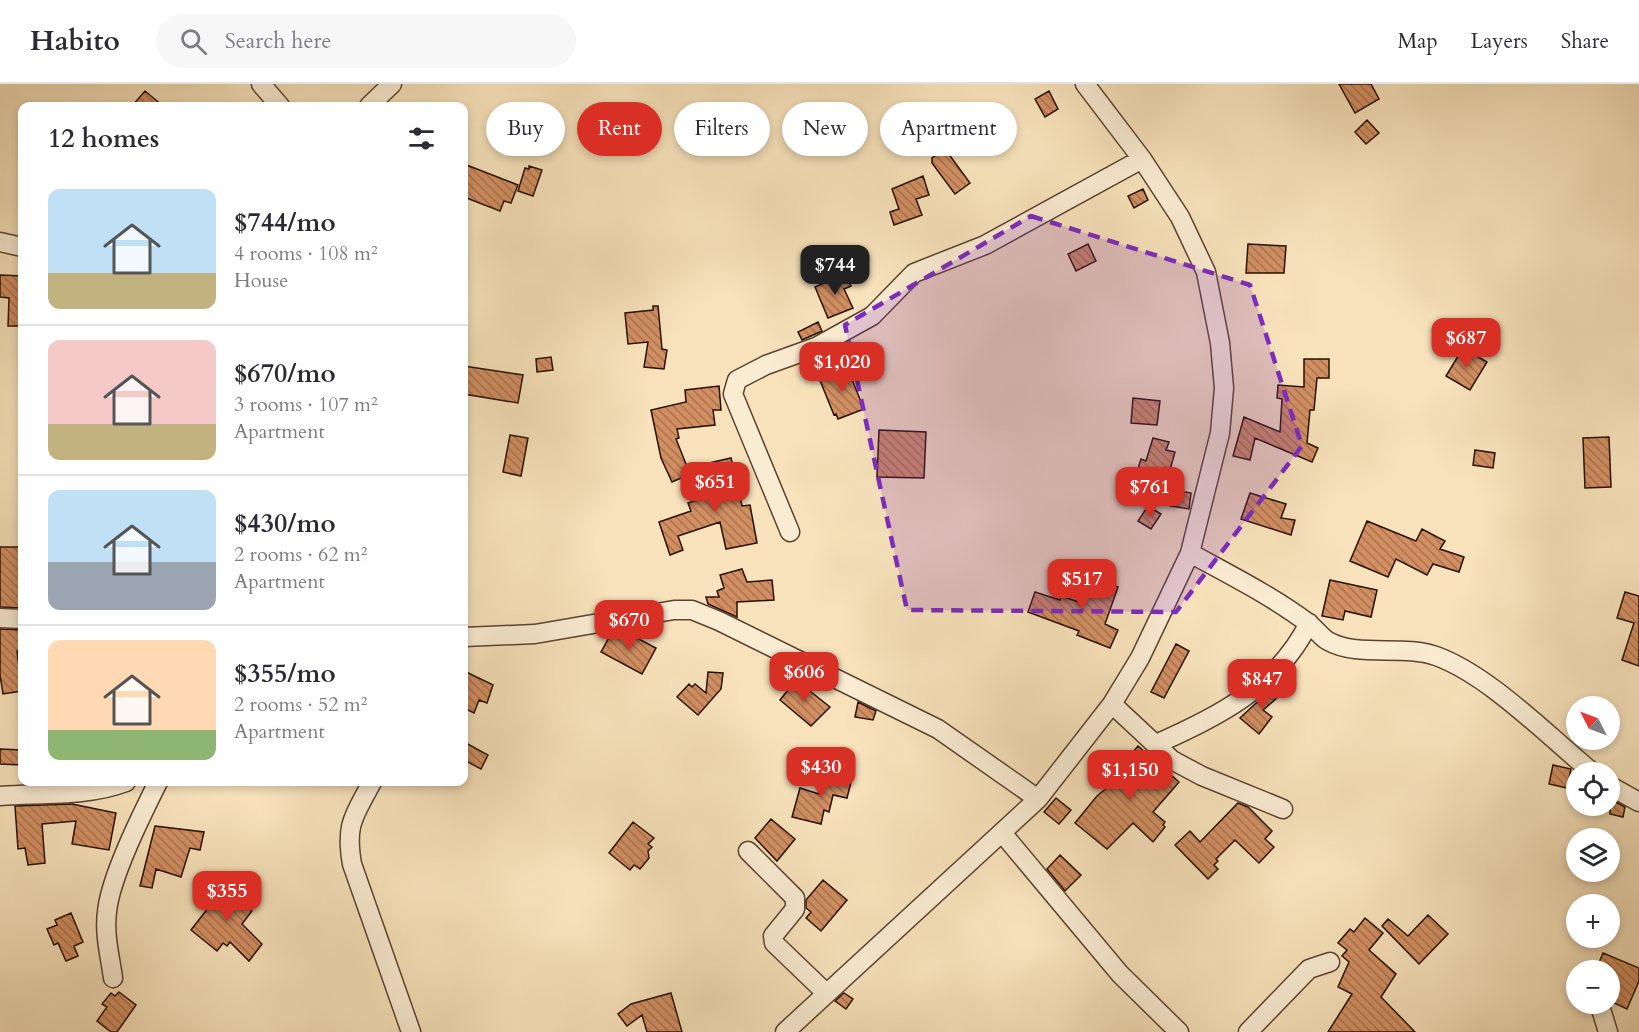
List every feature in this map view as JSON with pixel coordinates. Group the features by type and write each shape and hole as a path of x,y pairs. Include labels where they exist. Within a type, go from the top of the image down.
{"street":[{"path":"261,84 277,102"},
{"path":"373,102 392,84"},
{"path":"785,1032 825,992 1003,834 1038,799 1112,704 1145,648 1191,554 1220,433 1224,388 1220,344 1206,272 1180,218 1143,159 1085,84"},
{"path":"790,532 733,394 737,380 766,365 816,347 872,316 914,273 985,245 1143,159"},
{"path":"0,242 18,246"},
{"path":"1191,554 1309,623 1328,642 1359,649 1412,651 1435,656 1466,671 1500,695 1580,762"},
{"path":"468,637 535,634 674,610 692,610 938,729 1038,799"},
{"path":"0,618 18,619"},
{"path":"1156,744 1191,729 1267,680 1296,650 1309,623"},
{"path":"1112,704 1172,760 1202,776 1283,809"},
{"path":"0,796 98,790 112,786"},
{"path":"113,978 107,940 106,913 111,892 156,786"},
{"path":"370,786 354,817 347,838 352,864 411,1032"},
{"path":"1620,792 1639,802"},
{"path":"1003,834 1120,974 1179,1032"},
{"path":"748,851 795,898 795,909 773,936 774,943 825,992"},
{"path":"1248,1032 1309,969 1330,962"},
{"path":"1602,1014 1608,1032"}],"highlighted area":[{"path":"1031,216 1250,285 1302,446 1176,612 907,610 845,325"}],"building":[{"path":"1339,84 1371,84 1379,99 1355,113"},
{"path":"145,91 158,102 135,102"},
{"path":"1049,91 1058,109 1045,117 1035,99"},
{"path":"1367,120 1379,133 1366,144 1355,132"},
{"path":"950,156 970,183 955,194 932,163 932,158"},
{"path":"468,166 518,185 511,203 504,201 500,211 468,199"},
{"path":"529,166 542,170 533,196 518,191 525,168 529,169"},
{"path":"923,176 929,195 916,199 922,215 894,225 890,212 899,209 892,189"},
{"path":"1143,189 1148,200 1134,208 1128,196"},
{"path":"1088,244 1096,261 1076,271 1068,254"},
{"path":"1248,244 1286,246 1284,273 1246,273"},
{"path":"846,274 851,286 844,289 853,308 828,318 815,287"},
{"path":"0,275 18,276 18,326 8,326 9,298 0,297"},
{"path":"653,306 658,306 662,349 667,350 664,369 644,367 648,342 628,344 625,313 653,310"},
{"path":"818,322 822,331 802,340 798,332"},
{"path":"1463,348 1487,362 1470,390 1446,376"},
{"path":"551,357 553,370 537,372 536,359"},
{"path":"1304,359 1329,359 1329,378 1317,378 1314,410 1310,410 1307,443 1318,448 1312,462 1255,438 1250,460 1233,456 1244,417 1280,432 1282,399 1277,398 1278,385 1304,387"},
{"path":"468,367 523,375 518,403 468,395"},
{"path":"847,367 864,409 838,419 836,414 834,415 819,378"},
{"path":"719,386 721,410 713,410 715,425 677,429 679,438 676,439 690,474 672,482 661,458 651,410 686,402 685,390"},
{"path":"1133,398 1160,401 1157,425 1131,423"},
{"path":"879,430 926,432 924,478 877,477"},
{"path":"510,435 528,438 521,476 503,472"},
{"path":"1609,437 1611,487 1585,488 1583,438"},
{"path":"1153,438 1169,442 1166,450 1175,452 1166,484 1136,475 1141,459 1146,461"},
{"path":"1475,450 1495,453 1493,468 1473,465"},
{"path":"731,458 742,506 750,505 757,543 726,549 720,522 678,536 683,550 670,555 659,522 691,511 688,503 716,494 709,463"},
{"path":"1173,490 1191,493 1189,509 1170,506"},
{"path":"1250,493 1286,504 1281,518 1295,520 1291,535 1241,519"},
{"path":"1148,506 1161,514 1151,529 1138,521"},
{"path":"1367,521 1416,541 1422,529 1445,541 1440,549 1464,557 1459,572 1433,564 1427,575 1396,559 1388,577 1350,561"},
{"path":"0,547 18,547 18,608 0,607"},
{"path":"742,569 747,582 772,580 774,600 737,602 737,617 708,604 706,597 719,597 717,591 724,588 720,575"},
{"path":"1090,569 1108,575 1105,582 1118,587 1105,624 1118,630 1110,648 1077,635 1079,631 1028,612 1035,592 1060,600 1061,596 1079,602"},
{"path":"1330,580 1377,590 1371,617 1345,611 1343,620 1322,616"},
{"path":"1625,592 1639,596 1639,666 1622,660 1634,623 1617,618"},
{"path":"0,629 18,630 18,692 3,694 0,675"},
{"path":"622,630 656,648 642,674 601,652 612,632"},
{"path":"1176,644 1189,651 1164,698 1151,692"},
{"path":"708,672 723,673 721,689 698,715 677,697 689,684 692,687 695,684 706,693"},
{"path":"468,673 493,685 487,703 479,700 474,713 468,710"},
{"path":"796,680 830,707 811,726 780,700"},
{"path":"1279,682 1286,690 1263,710 1272,717 1259,734 1240,718"},
{"path":"858,702 876,711 873,720 855,717"},
{"path":"468,744 488,755 481,769 468,762"},
{"path":"1138,746 1179,782 1153,812 1165,822 1163,825 1165,827 1153,842 1133,823 1107,849 1075,823 1097,796 1127,771 1121,766"},
{"path":"0,749 18,750 18,765 0,764"},
{"path":"1553,765 1566,768 1566,788 1549,784"},
{"path":"824,772 852,778 847,798 833,795 829,812 824,810 821,824 792,817 800,788 819,794"},
{"path":"1056,798 1071,810 1059,824 1044,812"},
{"path":"1238,803 1248,807 1272,831 1265,839 1274,847 1259,863 1235,840 1216,859 1218,861 1214,865 1218,869 1208,879 1175,845 1190,831 1200,842"},
{"path":"72,804 116,813 109,850 72,844 76,821 42,824 45,863 28,865 25,848 18,849 15,806"},
{"path":"1620,804 1625,807 1623,817 1619,816"},
{"path":"771,819 795,839 777,861 755,838"},
{"path":"633,822 654,838 648,844 652,847 648,851 649,858 640,869 634,865 630,870 609,853"},
{"path":"155,826 204,832 200,850 190,848 181,877 156,869 152,888 140,886"},
{"path":"1060,855 1081,875 1065,891 1047,869"},
{"path":"225,877 245,893 238,900 252,911 242,924 262,944 249,961 230,942 227,946 223,943 217,951 191,930 219,894 214,889"},
{"path":"823,880 847,900 821,931 806,918 811,912 806,908 806,900"},
{"path":"71,913 83,942 74,946 78,956 66,961 58,943 54,945 47,929 57,925 55,920"},
{"path":"1428,915 1448,934 1419,964 1382,926 1388,919 1408,936"},
{"path":"1365,918 1383,933 1369,950 1396,974 1381,997 1415,1032 1328,1032 1352,994 1338,987 1349,962 1342,956 1347,950 1338,943 1350,929 1354,932"},
{"path":"1603,953 1620,960 1600,960"},
{"path":"1620,960 1639,968 1639,981 1627,1009 1620,1006"},
{"path":"119,992 136,1005 117,1032 111,1032 97,1021 107,1007 102,1004 111,993 115,996"},
{"path":"671,993 682,1032 647,1032 642,1015 627,1026 618,1014 631,1004"},
{"path":"844,993 853,999 846,1009 835,1001"}]}
